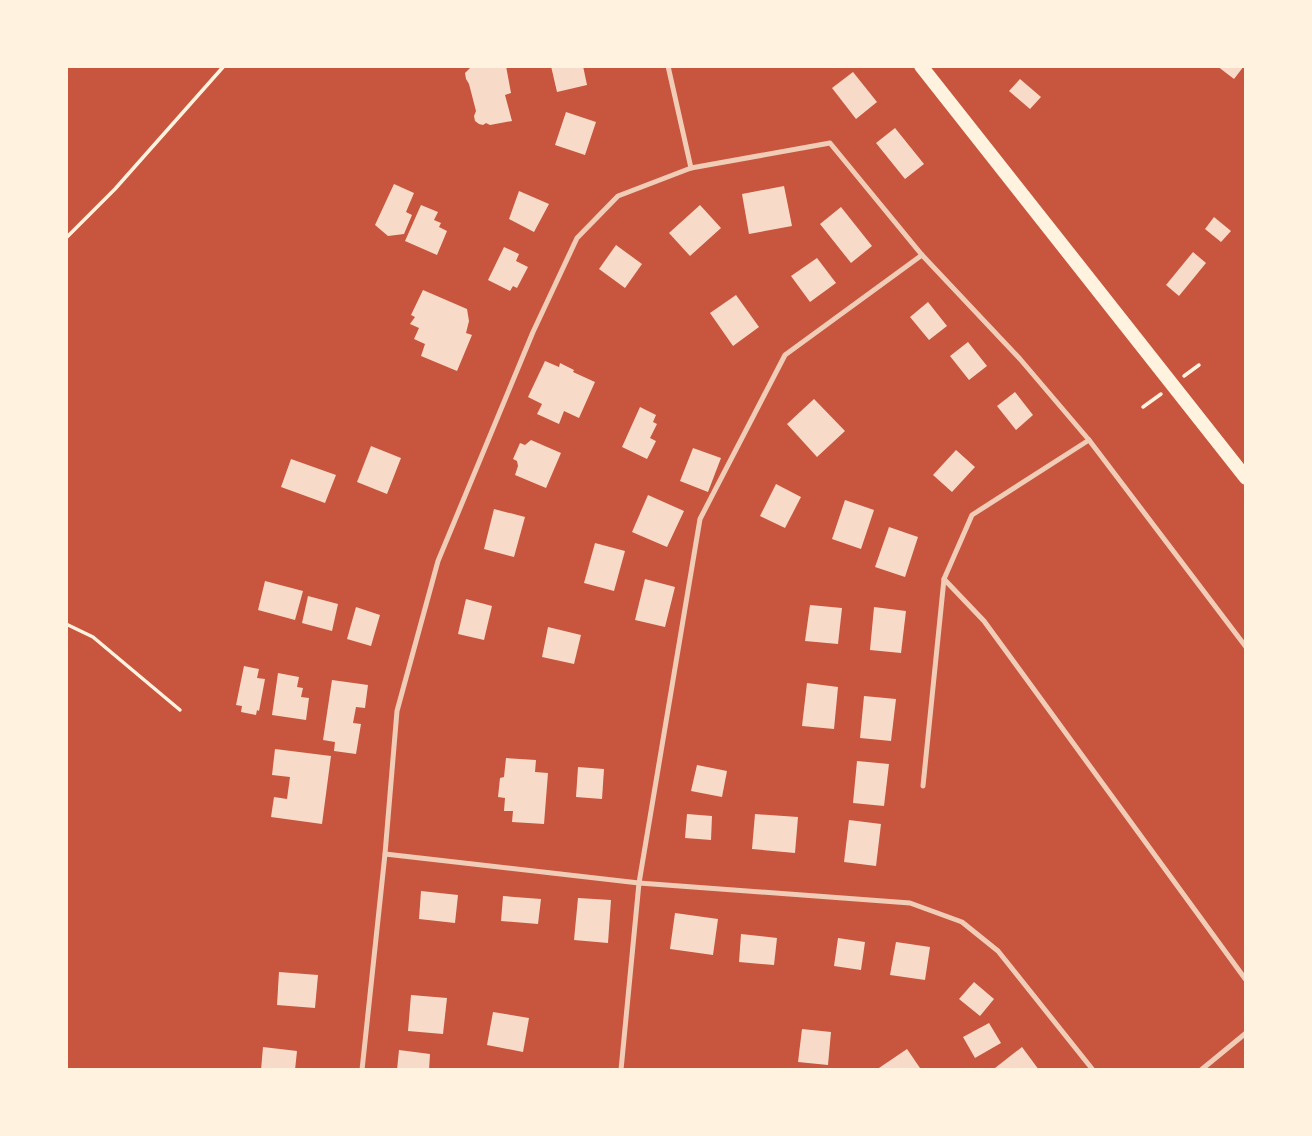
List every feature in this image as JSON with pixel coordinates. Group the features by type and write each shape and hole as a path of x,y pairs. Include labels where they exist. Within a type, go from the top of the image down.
{"main road":[{"path":"920,66 1245,478"}],"lane":[{"path":"668,66 691,169"},
{"path":"362,1069 397,711 438,561 533,332 577,238 618,196 691,169 830,143 922,255 1020,359 1089,440 1245,647"},
{"path":"621,1069 639,883 700,519 785,355 922,255"},
{"path":"923,786 944,579 972,515 1089,440"},
{"path":"944,579 984,621 1245,980"},
{"path":"385,854 639,883 910,904 962,922 998,951 1093,1069"},
{"path":"1201,1069 1245,1033"}],"path":[{"path":"66,238 115,189 224,66"},
{"path":"66,624 93,637 180,710"}],"building":[{"path":"472,66 506,66 511,93 505,95 512,121 483,125 475,121 476,111 465,73"},
{"path":"551,66 583,66 587,85 557,92"},
{"path":"1217,66 1244,66 1234,79"},
{"path":"853,72 877,102 856,119 832,88"},
{"path":"1020,79 1041,97 1030,109 1009,91"},
{"path":"566,112 596,122 585,155 555,145"},
{"path":"895,128 924,164 905,179 876,143"},
{"path":"394,184 414,193 406,212 412,215 404,234 388,236 375,225"},
{"path":"784,186 792,226 749,234 742,194"},
{"path":"519,191 549,204 534,232 509,219"},
{"path":"421,205 438,212 434,220 441,223 439,227 447,231 437,255 405,241"},
{"path":"700,205 721,228 690,256 669,233"},
{"path":"841,207 872,246 851,263 820,224"},
{"path":"1214,217 1231,231 1221,242 1205,229"},
{"path":"616,245 642,264 625,288 599,269"},
{"path":"504,247 519,254 516,261 528,267 517,288 513,286 510,291 488,280"},
{"path":"1193,252 1206,263 1179,296 1166,285"},
{"path":"817,258 836,283 810,302 791,276"},
{"path":"423,290 467,309 469,321 466,333 472,335 457,371 421,356 425,344 414,339 419,328 410,324 415,317 411,315"},
{"path":"736,295 759,327 733,346 710,313"},
{"path":"928,302 947,326 929,340 910,317"},
{"path":"968,342 987,366 969,380 950,356"},
{"path":"545,361 559,367 560,363 595,382 579,418 564,411 559,424 537,414 542,404 528,397"},
{"path":"1015,392 1033,415 1016,430 997,406"},
{"path":"814,399 845,431 817,457 787,424"},
{"path":"640,407 656,415 653,422 657,424 650,438 656,441 647,459 622,447"},
{"path":"531,440 561,453 546,488 515,475 518,466 513,459 520,443 525,445"},
{"path":"371,446 401,458 387,494 357,482"},
{"path":"693,448 721,458 708,492 680,481"},
{"path":"956,450 975,467 952,492 933,475"},
{"path":"291,459 336,475 325,503 281,487"},
{"path":"776,484 801,497 785,528 760,516"},
{"path":"648,495 684,511 667,547 632,532"},
{"path":"845,500 874,510 861,549 832,539"},
{"path":"494,509 525,517 514,557 484,549"},
{"path":"889,527 918,537 905,577 875,567"},
{"path":"595,543 625,551 614,591 584,583"},
{"path":"645,579 675,587 665,627 635,620"},
{"path":"265,581 303,591 295,620 258,610"},
{"path":"308,596 338,604 332,631 302,623"},
{"path":"466,599 492,606 484,640 458,634"},
{"path":"810,605 842,608 838,644 805,641"},
{"path":"356,607 380,615 371,646 347,639"},
{"path":"874,607 906,611 901,653 870,650"},
{"path":"548,627 581,635 574,664 542,657"},
{"path":"244,666 259,669 257,678 265,679 256,715 241,712 242,706 236,705"},
{"path":"278,673 299,677 297,687 303,688 301,697 309,698 306,720 272,715"},
{"path":"332,680 368,685 365,708 356,707 353,723 361,724 356,754 334,751 335,742 323,740"},
{"path":"807,683 838,687 834,729 802,726"},
{"path":"864,696 896,699 891,741 860,738"},
{"path":"275,749 331,756 322,824 271,817 274,797 287,799 290,777 272,775"},
{"path":"506,758 536,760 535,772 548,773 544,824 512,822 513,811 504,811 505,798 498,797"},
{"path":"857,761 889,764 884,806 853,803"},
{"path":"697,765 727,771 722,797 691,791"},
{"path":"578,767 604,769 602,799 576,797"},
{"path":"687,814 712,816 711,840 685,838"},
{"path":"755,814 798,817 795,853 752,849"},
{"path":"849,820 881,824 876,866 844,862"},
{"path":"421,891 458,895 455,923 419,919"},
{"path":"503,896 541,899 538,924 501,921"},
{"path":"578,898 611,900 608,943 574,940"},
{"path":"675,913 718,919 713,955 670,949"},
{"path":"741,934 777,938 774,965 739,962"},
{"path":"838,938 865,942 861,970 834,966"},
{"path":"896,942 930,947 925,980 890,975"},
{"path":"279,972 318,975 315,1008 277,1005"},
{"path":"974,982 994,999 980,1016 959,999"},
{"path":"411,995 447,998 443,1034 408,1031"},
{"path":"493,1012 529,1018 523,1052 487,1045"},
{"path":"989,1023 1001,1043 975,1058 963,1037"},
{"path":"802,1029 831,1032 828,1065 798,1062"},
{"path":"263,1047 297,1051 295,1070 261,1070"},
{"path":"1022,1047 1039,1070 995,1068"},
{"path":"907,1049 920,1068 876,1070"},
{"path":"399,1050 430,1054 429,1070 397,1070"}]}
